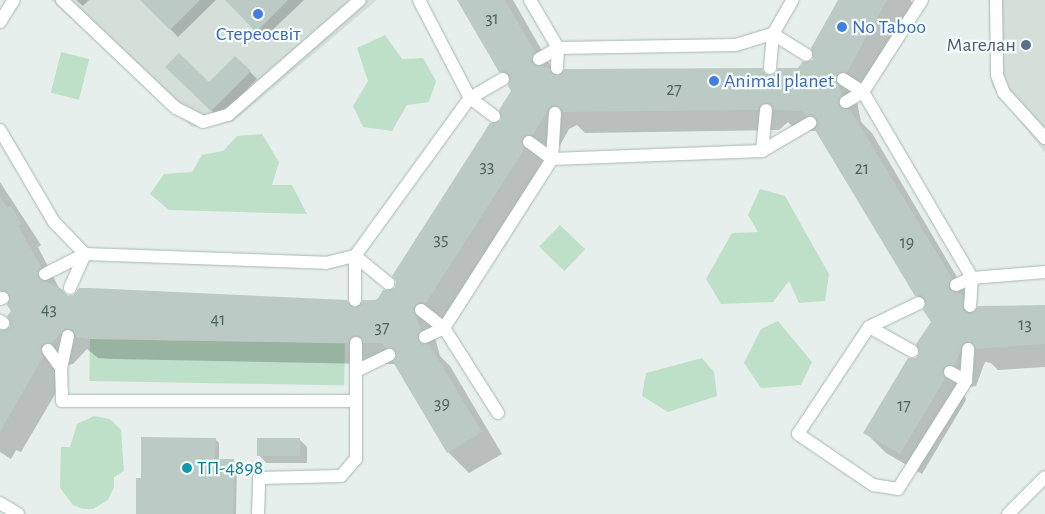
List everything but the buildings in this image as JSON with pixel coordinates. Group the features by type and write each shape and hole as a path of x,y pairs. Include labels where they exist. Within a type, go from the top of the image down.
{"lane":[{"path":"0,22 14,0"},
{"path":"62,0 176,108 203,122 228,115 360,0"},
{"path":"419,0 470,98 494,116"},
{"path":"530,0 558,48 557,68"},
{"path":"770,68 773,34 793,0"},
{"path":"846,102 863,92 922,0"},
{"path":"996,0 997,75 1004,93 1045,138"},
{"path":"539,59 558,48 736,45 773,34 806,55"},
{"path":"355,300 355,256 470,98 503,79"},
{"path":"843,79 863,92 972,278 970,306"},
{"path":"762,151 766,110"},
{"path":"425,337 444,328 552,159 555,112"},
{"path":"529,142 552,159 762,151 810,123"},
{"path":"0,130 54,222 85,254"},
{"path":"45,274 85,254 326,263 355,256"},
{"path":"70,288 85,254"},
{"path":"355,256 388,283"},
{"path":"956,285 972,278 1045,272"},
{"path":"919,303 869,327 798,434 874,485 898,489 966,381 968,349"},
{"path":"421,310 444,328 498,413"},
{"path":"869,327 912,351"},
{"path":"68,336 61,368 62,401 356,401"},
{"path":"258,514 259,478 341,476 356,459 356,344"},
{"path":"48,350 61,368"},
{"path":"356,371 389,355"},
{"path":"950,372 966,381"},
{"path":"1008,514 1045,477"},
{"path":"0,503 18,514"}],"shaded area":[{"path":"51,0 377,0 233,122 192,127"},
{"name":"Магелан","path":"989,0 1045,0 1045,153 992,86"}],"green space":[{"path":"385,35 402,59 423,58 436,81 429,102 407,105 392,131 363,127 353,106 368,81 357,48"},
{"path":"61,52 89,59 79,100 51,93"},
{"path":"262,134 279,162 272,185 292,185 307,214 169,210 150,194 164,174 192,172 202,155 223,151 237,136"},
{"path":"760,189 785,196 829,274 825,301 799,303 789,281 773,302 721,304 706,279 732,233 758,232 748,215"},
{"path":"560,225 585,249 564,271 539,247"},
{"path":"778,321 812,362 801,385 761,388 744,363 761,329"},
{"path":"90,339 345,343 344,385 89,381"},
{"path":"702,358 714,372 717,396 668,412 642,396 646,373"},
{"path":"94,416 110,419 121,430 124,471 114,477 114,487 108,500 93,509 83,509 73,505 60,488 61,447 70,447 77,424"}],"place":[{"name":"Стереосвіт","path":"258,14"},
{"name":"No Taboo","path":"842,27"},
{"name":"Магелан","path":"1026,45"},
{"name":"Animal planet","path":"714,81"},
{"name":"ТП-4898","path":"187,468"}]}
